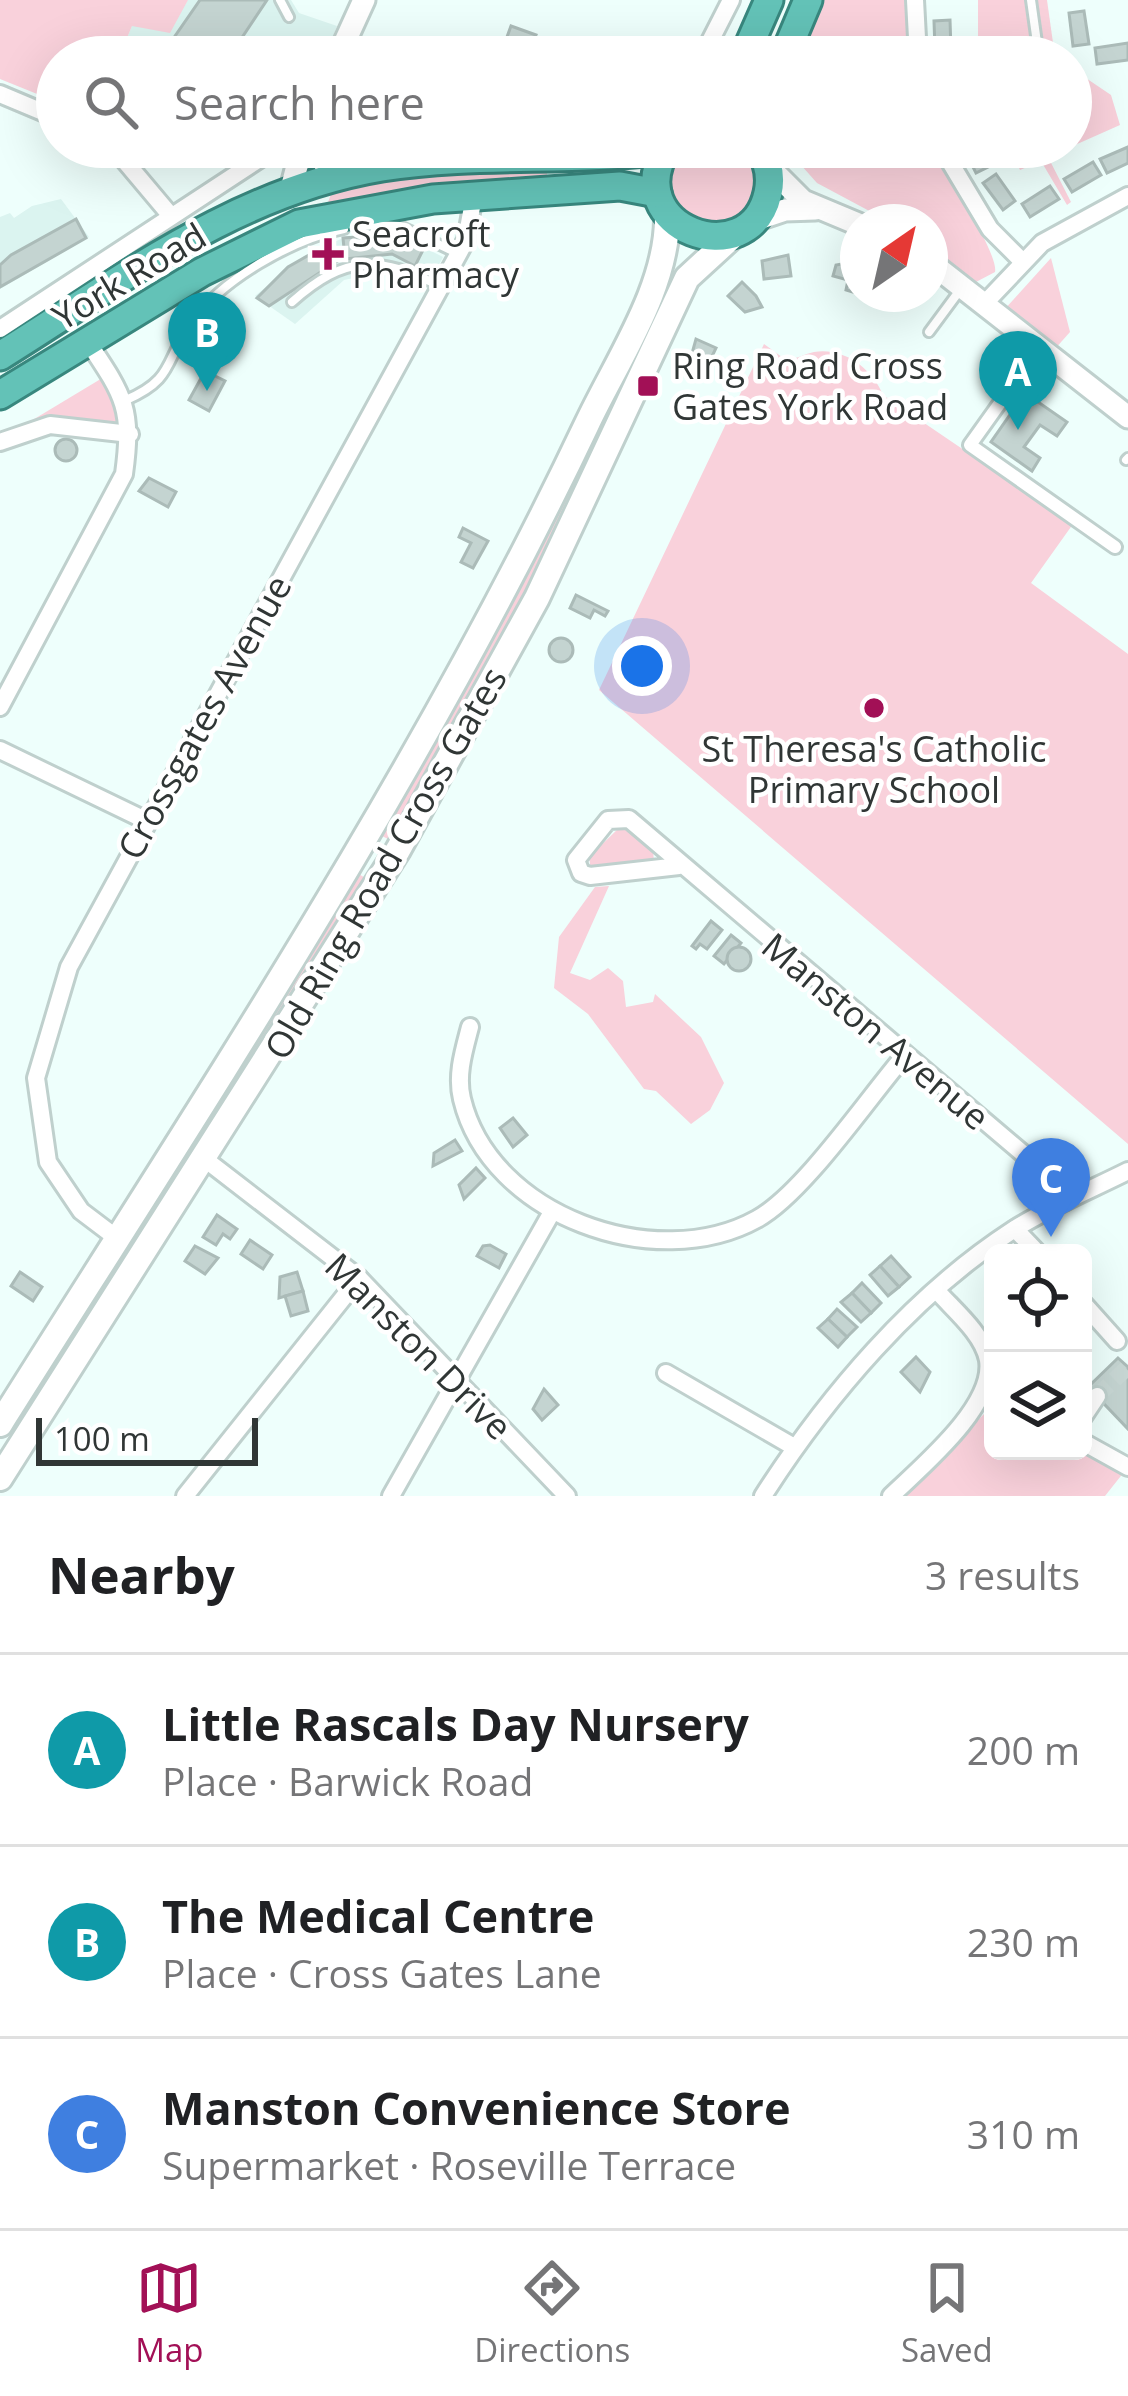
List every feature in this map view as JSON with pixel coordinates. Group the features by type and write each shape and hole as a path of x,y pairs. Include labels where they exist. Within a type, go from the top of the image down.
{"highway":[{"path":"754,36 769,0"},
{"path":"793,36 808,0"},
{"name":"York Road","path":"0,356 208,225 291,189 375,168"},
{"path":"662,204 665,168"},
{"path":"745,226 765,204 764,168"},
{"path":"299,224 322,203 331,178"},
{"name":"York Road","path":"0,395 86,339 238,252 299,224 368,207 620,186 662,204 694,234 745,226"},
{"path":"0,368 59,336 86,339 82,305"}],"main road":[{"name":"Old Ring Road Cross Gates","path":"0,1424 222,1076 502,596 657,275 662,204"},
{"name":"Old Ring Road Cross Gates","path":"0,1478 248,1093 482,703 687,278 745,226"},
{"path":"222,1076 248,1093"},
{"path":"79,1299 106,1317"}],"street":[{"path":"348,36 364,0"},
{"path":"713,36 731,0"},
{"path":"915,0 917,36"},
{"path":"0,94 36,109"},
{"path":"131,168 171,216"},
{"name":"York Road","path":"0,329 245,168"},
{"name":"York Road","path":"291,189 294,168"},
{"path":"326,168 331,178"},
{"path":"774,168 803,201 840,217"},
{"path":"953,168 990,229 1021,260"},
{"name":"Crossgates Avenue","path":"118,1239 61,1188 48,1162 36,1078 69,967 458,254 470,231 474,196"},
{"path":"985,303 1021,260 1078,218 1128,196"},
{"path":"745,226 785,210 821,209"},
{"path":"948,275 1128,417"},
{"path":"0,706 124,474 130,434 126,400 86,339"},
{"path":"1024,368 970,446 1114,547"},
{"path":"0,442 50,425 130,434"},
{"path":"0,751 147,821"},
{"name":"Manston Avenue","path":"679,866 590,876 581,873 576,860 608,820 629,819 1047,1174 1066,1202"},
{"path":"470,1027 460,1078 470,1125 504,1171 552,1212 612,1234 680,1241 756,1220 788,1194 904,1055"},
{"name":"Manston Drive","path":"206,1160 359,1278 567,1496"},
{"path":"763,1496 794,1447 845,1384 938,1292 1015,1229 1128,1171"},
{"path":"391,1496 552,1212"},
{"path":"1015,1229 1029,1244"},
{"path":"185,1496 359,1278"},
{"path":"938,1292 985,1352"},
{"path":"1092,1313 1117,1341"},
{"path":"666,1373 794,1447"},
{"path":"891,1496 984,1395"},
{"path":"1092,1404 1097,1396"},
{"path":"1092,1447 1128,1467"}],"lane":[{"path":"280,0 289,16"},
{"path":"1031,0 1036,36"},
{"path":"126,400 159,383 193,320 216,296 310,239 369,224 400,226 458,254"},
{"path":"292,302 328,275 389,262 440,286"},
{"path":"929,332 963,286"}],"shaded area":[{"path":"0,0 188,0 170,33 132,26 128,36 36,36 36,94 0,79"},
{"path":"188,0 291,0 299,13 337,26 333,36 128,36 132,26"},
{"path":"823,0 911,0 907,36 808,36"},
{"path":"978,0 1047,0 1052,36 978,36"},
{"path":"1092,82 1111,95 1120,125 1092,138"},
{"path":"547,168 547,182 414,189 327,205 335,183"},
{"path":"671,168 757,168 761,176 753,207 728,226 694,223 674,196"},
{"path":"804,168 946,168 989,249 995,272 976,282 948,261 948,204 856,204 817,183"},
{"path":"1045,168 1054,168 1071,202 1067,205"},
{"path":"61,199 89,237 0,289 0,217 10,213 14,218 32,206"},
{"path":"401,236 443,257 427,288 388,271 344,280 295,324 255,296 304,256 343,238"},
{"path":"1051,258 1070,332 1054,350 1004,310"},
{"path":"637,342 648,348 533,586 390,840 380,835 523,581"},
{"name":"St Theresa's Catholic Primary School","path":"764,344 786,360 825,351 856,362 883,395 1073,524 1031,583 1128,654 1128,1144 599,690"},
{"path":"104,377 120,418 116,422 16,430"},
{"path":"622,825 653,849 654,863 591,870 589,857"},
{"path":"357,873 367,879 244,1081 238,1068"},
{"path":"609,886 570,973 590,980 608,968 623,981 626,1007 653,1002 655,994 701,1037 724,1083 710,1110 691,1124 656,1091 644,1089 588,1014 554,988 559,937 595,887"},
{"path":"984,1414 984,1460 1092,1460 1092,1456 1124,1472 1105,1496 902,1496"}],"building":[{"path":"200,0 267,0 243,36 175,36"},
{"path":"1084,11 1088,36 1072,36 1069,13"},
{"path":"950,20 951,36 935,36 934,21"},
{"path":"511,26 536,35 536,36 507,36"},
{"path":"1128,43 1128,60 1097,64 1095,48"},
{"path":"1128,147 1128,163 1107,173 1100,159"},
{"path":"1092,163 1101,175 1072,192 1064,179 1092,168"},
{"path":"996,174 1015,201 1003,210 983,183"},
{"path":"1050,186 1059,199 1030,217 1022,204"},
{"path":"76,219 86,238 0,287 0,265 11,255"},
{"path":"388,235 424,248 415,266 392,254 345,259 343,238"},
{"path":"330,243 339,260 269,306 257,298 288,267"},
{"path":"788,255 791,276 764,279 762,261"},
{"path":"742,282 762,307 745,312 728,296"},
{"path":"696,339 716,348 708,365 691,357"},
{"path":"205,371 225,381 209,411 189,400"},
{"path":"1025,393 1067,422 1057,436 1040,425 1024,447 1040,458 1032,471 991,442"},
{"path":"66,439 77,450 66,461 55,450"},
{"path":"149,478 176,492 168,507 139,491"},
{"path":"463,528 488,541 473,568 461,562 471,543 459,537"},
{"path":"576,595 608,611 605,616 594,610 590,618 570,608"},
{"path":"561,638 570,641 570,659 561,662 552,659 549,650 552,641"},
{"path":"711,921 722,930 707,949 700,944 696,949 692,946"},
{"path":"731,935 741,943 724,964 714,956"},
{"path":"739,947 751,959 739,971 727,959"},
{"path":"513,1118 527,1135 513,1147 500,1128"},
{"path":"455,1140 462,1151 433,1166 434,1153"},
{"path":"476,1168 485,1178 464,1199 459,1185"},
{"path":"217,1215 237,1229 230,1239 223,1234 216,1245 203,1237"},
{"path":"250,1240 272,1255 263,1269 241,1254"},
{"path":"195,1246 218,1258 205,1274 185,1261"},
{"path":"483,1246 506,1254 499,1268 477,1256"},
{"path":"891,1256 910,1277 899,1287 880,1266"},
{"path":"880,1266 899,1287 888,1296 870,1275"},
{"path":"20,1272 42,1287 33,1301 11,1286"},
{"path":"297,1272 303,1291 279,1298 280,1277"},
{"path":"862,1283 881,1303 871,1313 852,1293"},
{"path":"303,1291 308,1311 291,1316 285,1296"},
{"path":"852,1293 871,1313 861,1322 841,1302"},
{"path":"837,1309 857,1327 847,1337 828,1319"},
{"path":"828,1319 847,1337 838,1347 818,1328"},
{"path":"916,1357 930,1372 920,1392 901,1372"},
{"path":"1118,1358 1128,1367 1128,1429 1092,1391 1092,1383"},
{"path":"544,1389 558,1405 542,1420 533,1409"}],"tunnel":[{"path":"1097,1396 1128,1367"}],"place":[{"name":"Seacroft Pharmacy","path":"328,254"},
{"name":"Ring Road Cross Gates York Road","path":"648,386"},
{"name":"The Medical Centre","path":"207,391"},
{"name":"Little Rascals Day Nursery","path":"1018,430"},
{"name":"St Theresa's Catholic Primary School","path":"874,708"},
{"name":"Manston Convenience Store","path":"1051,1237"}]}
